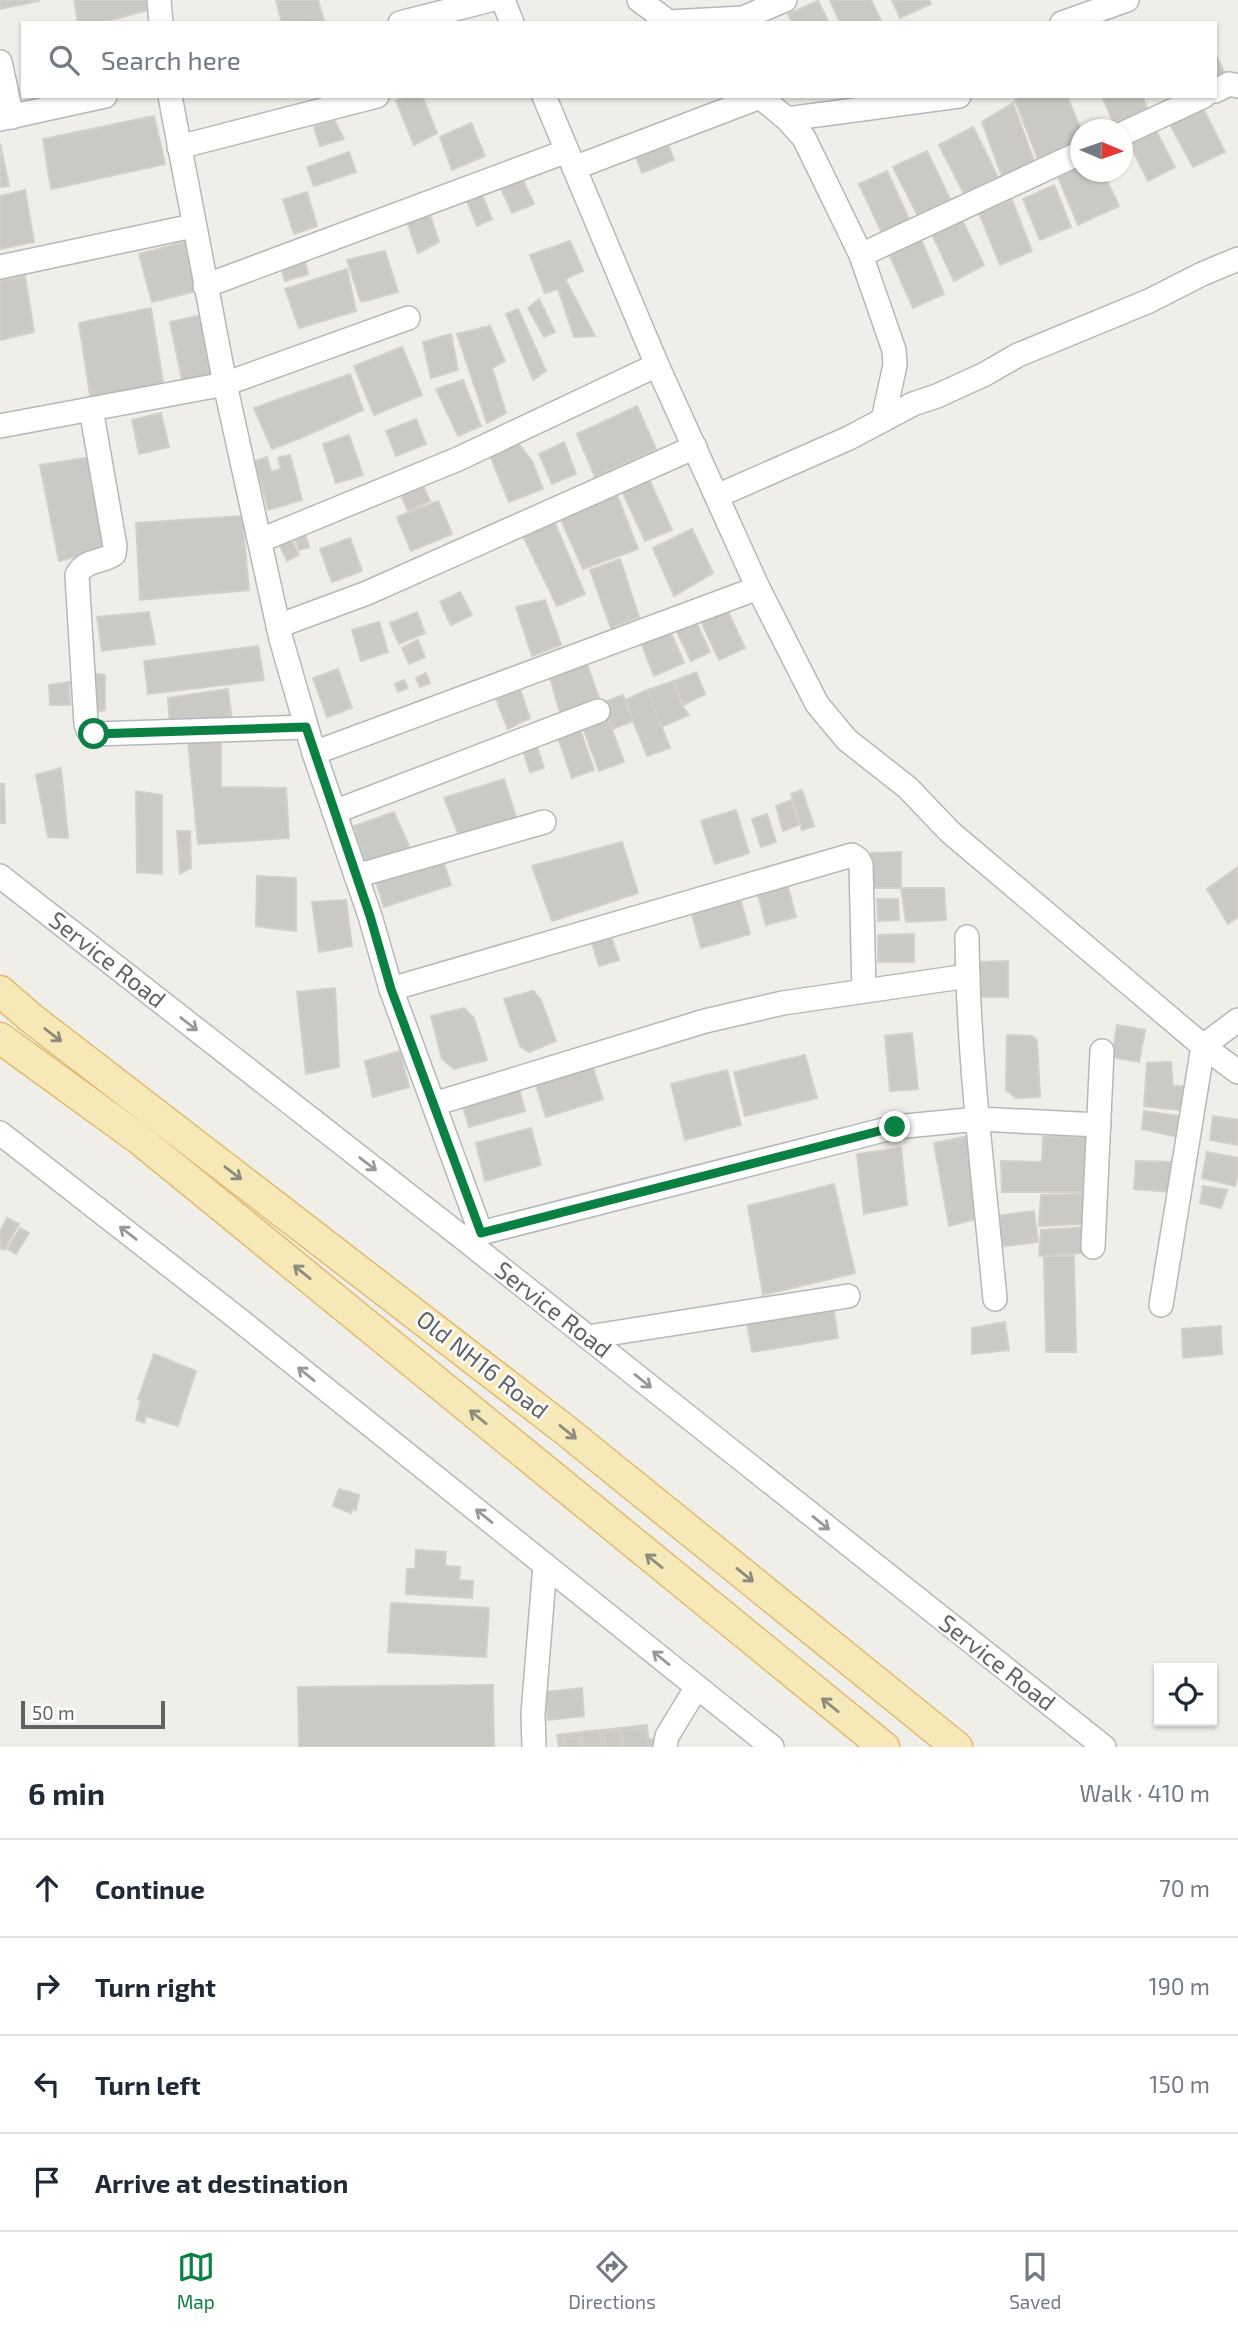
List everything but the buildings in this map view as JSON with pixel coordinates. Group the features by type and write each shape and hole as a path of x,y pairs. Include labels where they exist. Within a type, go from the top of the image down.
{"main road":[{"name":"Old NH16 Road","path":"0,991 31,1018 564,1429 957,1747"},
{"name":"Old NH16 Road","path":"0,1038 139,1139 884,1747"}],"street":[{"path":"159,0 161,21"},
{"path":"639,0 668,21"},
{"path":"688,21 743,18 785,0"},
{"path":"1068,21 1127,0"},
{"path":"413,21 507,6"},
{"path":"0,62 6,118 96,98"},
{"path":"1217,90 1229,85 1238,86"},
{"path":"170,98 205,286 278,626 314,753 391,989 434,1104 472,1236 895,1127 978,1119 1099,1125"},
{"path":"179,147 369,98"},
{"path":"545,98 657,365 758,588 817,704 847,740 908,788 950,832 1203,1046 1238,1072"},
{"path":"205,286 756,98"},
{"path":"760,98 787,119 804,138 860,255 894,350 892,386 883,420"},
{"path":"787,119 944,98"},
{"path":"1133,129 1200,98"},
{"path":"860,255 1070,158"},
{"path":"0,267 193,226"},
{"path":"717,496 849,438 913,404 985,374 1018,355 1149,301 1238,259"},
{"path":"0,426 225,384 408,318"},
{"path":"261,540 458,458 657,365"},
{"path":"91,409 115,546 114,554 107,559 87,563 77,575 88,730 94,734 306,727"},
{"path":"278,626 367,593 695,447"},
{"path":"314,753 758,588"},
{"path":"334,812 598,711"},
{"path":"356,876 544,822"},
{"path":"391,989 852,855 861,865 864,991"},
{"name":"Service Road","path":"0,876 472,1236 588,1337 1104,1747"},
{"path":"967,937 978,1119 995,1299"},
{"path":"434,1104 705,1021 783,1003 968,976"},
{"path":"1161,1304 1203,1046 1238,1020"},
{"path":"1093,1247 1102,1051"},
{"path":"0,1133 237,1318 772,1747"},
{"path":"588,1337 848,1296"},
{"path":"534,1747 533,1714 545,1565"},
{"path":"665,1747 667,1737 697,1686"}],"route":[{"path":"94,734 306,727 370,916 391,989 481,1233 895,1127"}]}
